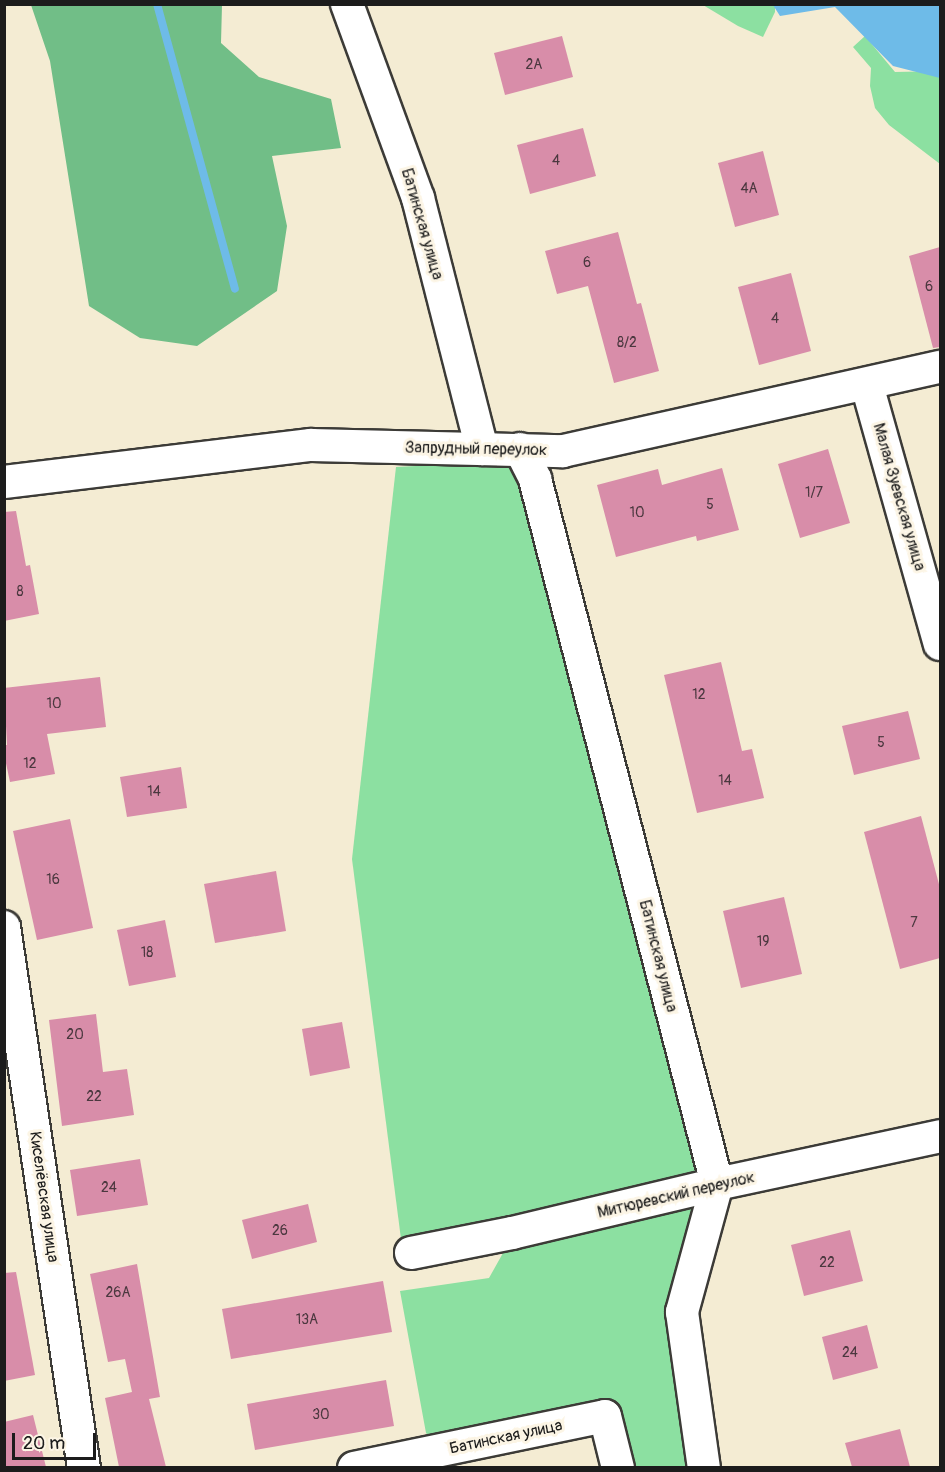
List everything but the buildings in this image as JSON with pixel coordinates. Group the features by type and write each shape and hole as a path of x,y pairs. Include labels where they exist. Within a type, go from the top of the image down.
{"street":[{"name":"Батинская улица","path":"347,4 417,198 482,449"},
{"name":"Запрудный переулок","path":"4,482 311,445 563,451 940,367"},
{"name":"Малая Зуевская улица","path":"867,385 940,644"},
{"name":"Батинская улица","path":"520,449 536,479 717,1184 682,1312 704,1467"},
{"name":"Киселёвская улица","path":"4,927 84,1467"},
{"name":"Митюревский переулок","path":"411,1253 512,1233 717,1184 940,1136"},
{"name":"Батинская улица","path":"354,1467 605,1416 618,1467"}],"green space":[{"path":"31,5 222,5 221,43 259,77 331,99 341,148 272,156 287,226 277,291 197,346 140,338 89,306 50,61"},
{"path":"703,5 775,5 775,12 763,37 738,26"},
{"path":"865,36 895,72 940,71 940,164 889,125 875,108 870,86 871,68 853,47"},
{"path":"516,461 698,1154 695,1184 493,1230 401,1239 352,859 396,467"},
{"path":"701,1202 672,1312 696,1467 626,1467 612,1410 438,1445 426,1433 400,1291 489,1278 503,1253 520,1241"}],"water":[{"path":"773,5 940,5 940,78 893,66 835,7 780,16"}],"waterway":[{"path":"157,4 235,289"}]}
